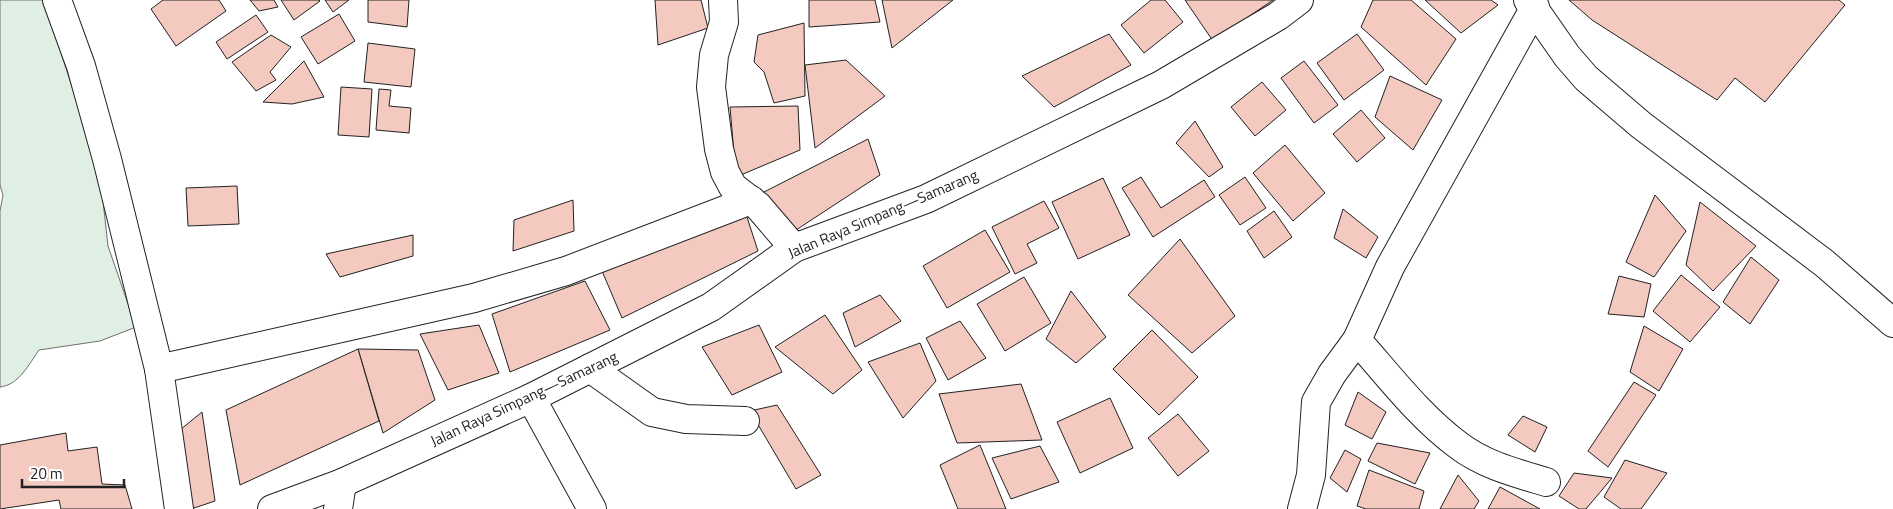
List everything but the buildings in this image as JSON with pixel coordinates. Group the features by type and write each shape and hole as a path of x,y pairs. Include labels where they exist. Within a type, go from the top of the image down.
{"street":[{"path":"57,0 81,66 107,158 159,369 179,509"},
{"path":"723,0 724,22 714,55 712,76 719,149 733,187 751,200 794,248"},
{"name":"Jalan Raya Simpang—Samarang","path":"272,509 340,496 711,307 794,248 926,199 1161,85 1278,16 1299,0"},
{"path":"1302,509 1311,475 1316,402 1332,374 1357,340 1390,267 1532,4 1567,56 1586,78 1641,125 1824,263 1893,323"},
{"path":"159,369 474,298 566,271 751,200"},
{"path":"1357,340 1428,418 1458,446 1491,464 1546,482"},
{"path":"590,368 652,412 686,419 745,421"},
{"path":"530,398 592,509"}],"green space":[{"path":"0,0 44,0 100,174 108,246 136,327 100,341 39,350 18,378 0,387 0,211 3,195 0,185"}]}
